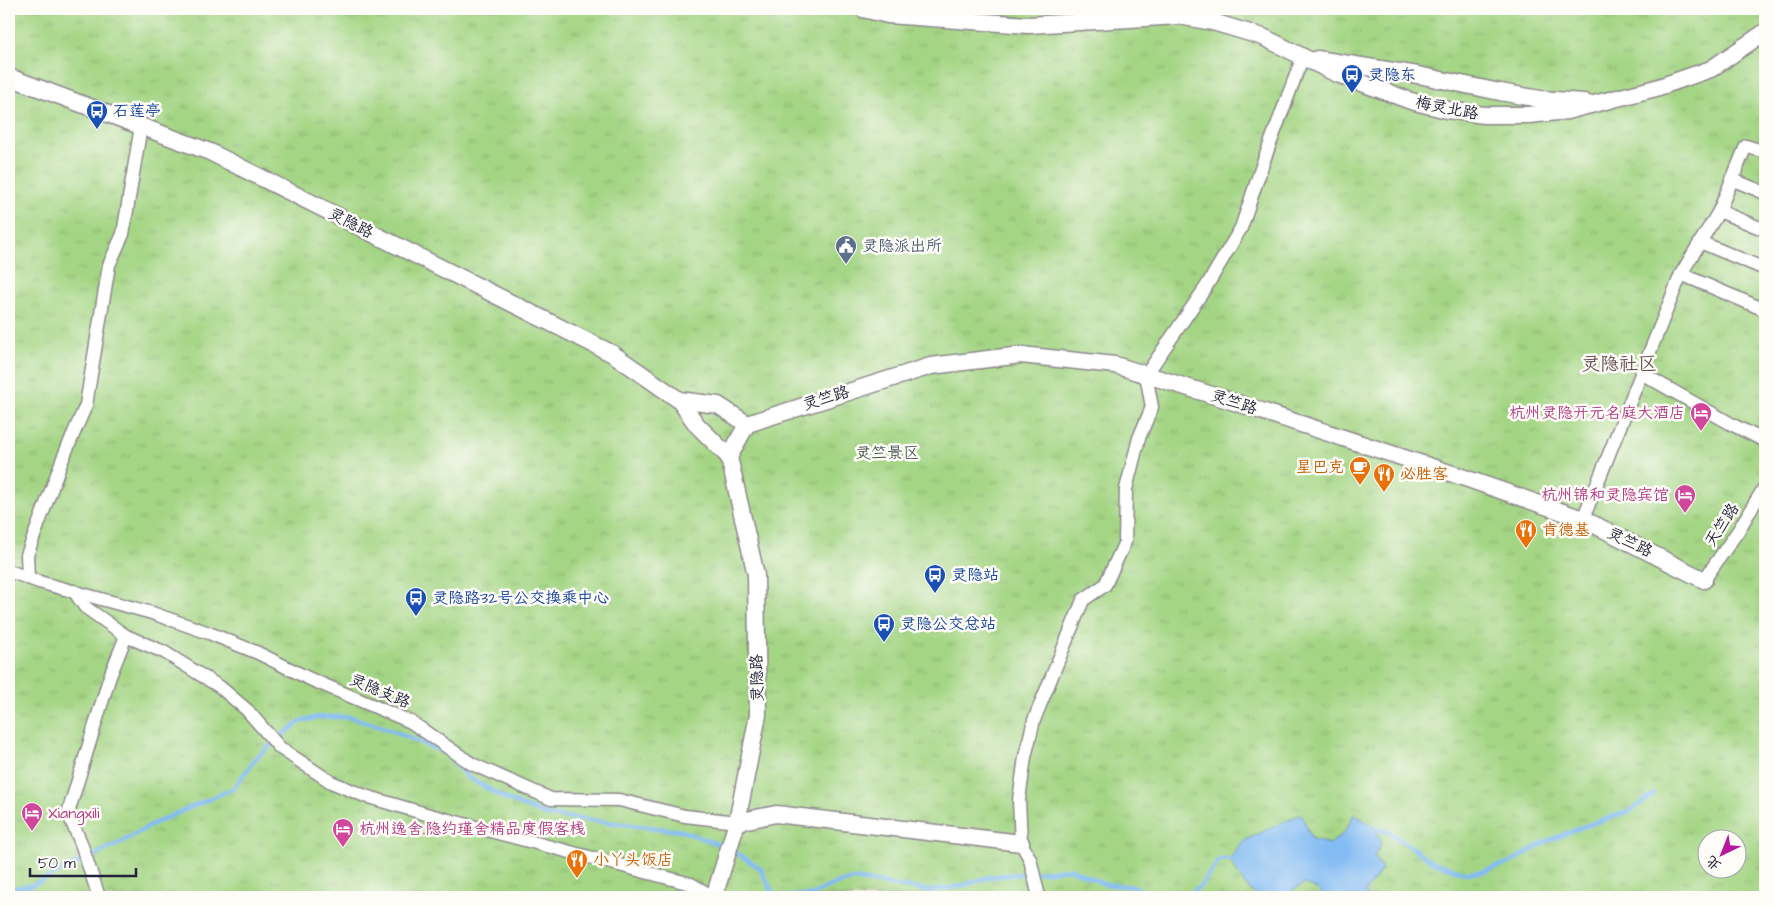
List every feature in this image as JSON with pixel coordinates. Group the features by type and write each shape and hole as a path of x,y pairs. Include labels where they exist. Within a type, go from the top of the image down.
{"main road":[{"name":"梅灵北路","path":"863,9 888,15 1029,25 1178,16 1213,22 1263,37 1335,73 1411,102 1447,110 1484,115 1529,115 1567,111 1656,88 1711,69 1765,32"},
{"name":"梅灵北路","path":"1303,56 1418,75 1540,99 1598,103"},
{"name":"灵隐路","path":"9,77 210,152 613,354 679,400"},
{"name":"灵竺路","path":"747,424 931,366 1021,355 1115,365 1462,477 1583,519 1704,580"},
{"path":"679,400 718,405 747,424 729,457 697,425 679,400"},
{"name":"灵隐路","path":"714,897 736,827 758,715 756,575 729,457"},
{"path":"736,827 776,814 1021,843"}],"street":[{"path":"1039,897 1030,859 1021,843 1020,800 1026,757 1034,720 1084,600 1105,585 1125,542 1126,489 1139,438 1152,407 1146,375 1206,287 1242,228 1264,160 1303,56"},
{"path":"28,578 26,555 63,458 86,405 109,265 123,234 141,126"},
{"path":"1583,519 1681,274 1719,211 1746,146 1765,152"},
{"path":"1731,180 1765,193"},
{"path":"1719,211 1765,230"},
{"path":"1700,242 1765,269"},
{"path":"1681,274 1765,310"},
{"path":"1641,373 1765,441"},
{"name":"天竺路","path":"1704,580 1765,486"},
{"name":"灵隐支路","path":"9,571 160,616 258,653 310,680 411,722 472,764 551,799 619,800 736,827"},
{"path":"74,591 85,607 126,636 164,652 220,687 247,710 280,748 331,782 365,796 691,884 714,897"},
{"path":"99,897 90,867 68,813 110,676 126,636"}],"green space":[{"name":"灵竺景区","path":"9,9 1765,9 1765,897 9,897"}],"water":[{"path":"1301,814 1312,839 1330,844 1345,832 1354,814 1376,828 1381,844 1374,856 1382,869 1365,892 1368,897 1325,897 1317,889 1304,884 1282,896 1270,899 1255,894 1248,888 1230,859 1243,841"}],"waterway":[{"path":"9,889 32,885 114,846 153,824 234,788 256,758 276,740 301,721 320,717 350,717 388,729 445,753 467,777 508,800 546,815 682,831 726,847"},
{"path":"1376,828 1389,832 1435,863 1465,873 1481,872 1511,862 1545,842 1630,811 1654,794"},
{"path":"733,851 760,868 775,897"},
{"path":"1186,897 1201,885 1220,860 1230,859"},
{"path":"780,897 811,895 830,886 853,879 930,891 962,886 989,877 1071,869 1104,884 1136,887 1151,897"}],"place":[{"name":"灵隐东","path":"1352,94"},
{"name":"石莲亭","path":"97,130"},
{"name":"灵隐派出所","path":"846,265"},
{"name":"杭州灵隐开元名庭大酒店","path":"1701,432"},
{"name":"星巴克","path":"1360,486"},
{"name":"必胜客","path":"1384,493"},
{"name":"杭州锦和灵隐宾馆","path":"1685,514"},
{"name":"肯德基","path":"1526,549"},
{"name":"灵隐站","path":"935,594"},
{"name":"灵隐路32号公交换乘中心","path":"416,617"},
{"name":"灵隐公交总站","path":"884,643"},
{"name":"Xiangxili","path":"32,832"},
{"name":"杭州逸舍.隐约瑾舍精品度假客栈","path":"343,848"},
{"name":"小丫头饭店","path":"577,879"}],"district":[{"name":"灵隐社区","path":"1619,364"}]}
